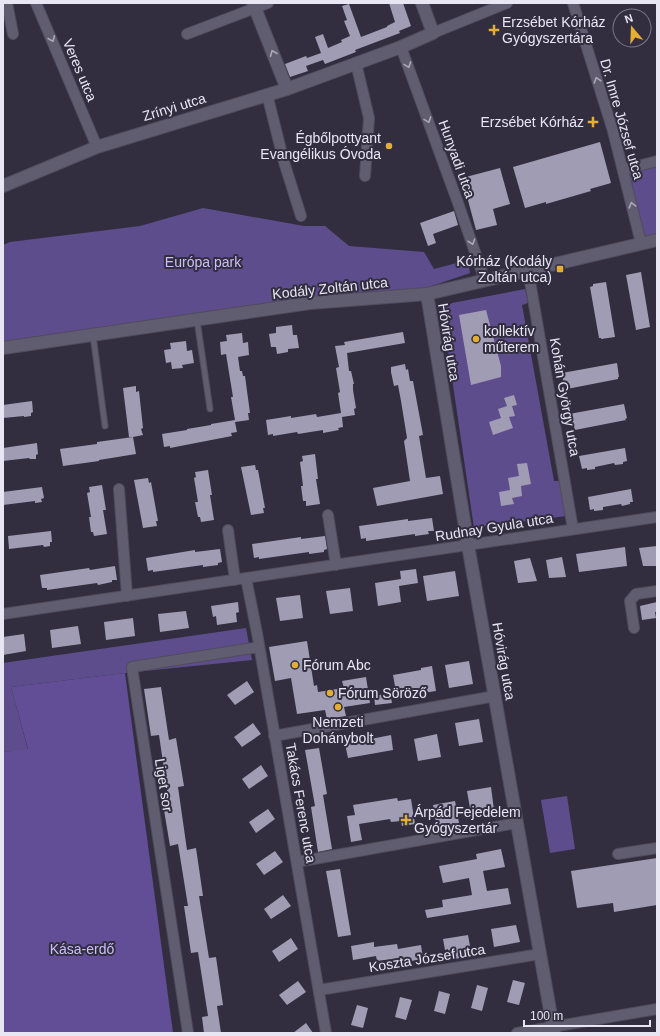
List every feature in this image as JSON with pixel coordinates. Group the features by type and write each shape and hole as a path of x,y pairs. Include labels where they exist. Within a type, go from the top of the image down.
{"street":[{"path":"7,3 13,34"},
{"name":"Veres utca","path":"36,3 97,147"},
{"path":"188,34 254,5 268,3"},
{"path":"422,3 433,33"},
{"name":"Zrínyi utca","path":"3,186 97,147 267,94 288,89 401,47 507,3"},
{"name":"Dr. Imre József utca","path":"573,3 613,131 642,243"},
{"path":"254,5 288,89"},
{"name":"Hunyadi utca","path":"401,47 485,281"},
{"path":"356,63 369,118 365,176"},
{"path":"267,94 284,162 301,216"},
{"path":"623,170 657,161"},
{"name":"Kodály Zoltán utca","path":"3,348 310,304 426,294 657,240"},
{"name":"Kohán György utca","path":"528,270 573,529"},
{"name":"Hóvirág utca","path":"426,294 468,545 553,1030"},
{"path":"119,489 127,596"},
{"path":"328,515 336,565"},
{"name":"Rudnay Gyula utca","path":"3,614 657,516"},
{"path":"228,530 240,579"},
{"name":"Takács Ferenc utca","path":"240,579 259,646 326,1033"},
{"path":"634,628 630,602 636,594 657,591"},
{"name":"Liget sor","path":"188,1033 132,667 259,646"},
{"path":"274,736 495,696"},
{"path":"297,862 517,823"},
{"path":"618,854 657,848"},
{"name":"Koszta József utca","path":"319,990 540,954"},
{"path":"517,1033 553,1030 657,1009"}],"lane":[{"path":"198,320 210,409"},
{"path":"92,335 105,426"}],"green space":[{"path":"657,163 657,236 641,240 623,172"},
{"name":"Európa park","path":"203,208 304,226 325,226 349,246 424,252 434,269 468,260 470,273 426,288 310,298 3,344 3,245 10,242 140,226"},
{"path":"525,289 528,303 522,305 554,481 560,481 566,516 474,528 442,310 452,303"},
{"path":"246,628 252,660 125,673 11,687 28,750 3,752 3,663"},
{"name":"Kása-erdő","path":"125,673 173,1033 3,1033 3,752 28,749 11,687"},
{"path":"567,796 575,849 550,853 541,800"}],"building":[{"path":"389,3 403,3 411,26 399,31 400,33 355,50 356,52 325,64 323,60 306,66 308,71 290,77 285,64 306,56 307,58 321,53 315,37 323,34 328,48 342,42 341,40 350,36 344,21 347,20 342,6 349,4 361,37 387,27 395,22"},
{"path":"600,142 611,183 590,189 591,191 546,204 546,202 525,208 513,167"},
{"path":"500,168 510,204 493,209 497,225 476,230 462,178"},
{"path":"454,211 458,225 433,234 436,243 428,246 420,223"},
{"path":"641,272 650,327 636,330 626,275"},
{"path":"606,282 615,337 601,339 599,338 590,287 593,286 593,284"},
{"path":"486,310 501,366 501,377 471,385 459,315"},
{"path":"292,325 293,335 297,335 299,348 288,349 288,352 277,354 276,347 271,347 269,334 276,333 276,327"},
{"path":"403,332 405,343 347,353 349,371 351,371 354,384 353,390 356,408 354,409 355,415 342,417 343,427 338,428 339,430 323,433 323,430 298,434 297,432 273,436 273,434 268,435 266,420 316,414 317,417 341,413 338,393 340,392 336,368 339,367 335,346 345,345 344,342"},
{"path":"242,333 243,343 248,342 249,355 238,357 240,371 242,371 243,376 245,376 250,413 248,413 249,420 235,422 237,432 231,433 232,436 170,448 170,446 164,447 162,434 235,420 226,354 221,355 220,342 227,341 226,335"},
{"path":"186,341 187,351 192,350 194,363 182,365 183,368 172,369 171,362 166,363 164,350 171,349 170,343"},
{"path":"617,363 618,379 567,389 566,385 564,386 562,373"},
{"path":"405,364 406,370 408,369 410,381 413,381 423,435 419,436 426,478 440,476 443,494 377,506 373,488 410,481 404,441 407,438 401,401 398,385 394,386 391,372 391,367"},
{"path":"136,386 136,392 139,391 143,428 141,429 143,435 129,437 123,388"},
{"path":"514,395 517,405 512,406 515,416 509,417 513,428 493,435 489,422 501,418 498,409 507,406 504,398"},
{"path":"32,401 33,412 31,413 31,416 3,418 3,405"},
{"path":"624,404 627,418 625,419 626,420 575,430 574,427 572,427 569,414"},
{"path":"133,437 136,454 63,466 60,449"},
{"path":"37,443 38,454 36,455 36,459 29,458 3,461 3,448"},
{"path":"625,448 627,461 623,462 623,464 615,465 614,463 595,467 595,469 582,469 579,456"},
{"path":"315,454 318,479 316,479 320,504 306,506 306,501 303,501 300,462 303,461 302,456"},
{"path":"527,463 531,484 521,486 522,496 512,498 514,504 501,506 499,492 510,490 508,478 519,476 517,464"},
{"path":"255,465 256,470 258,470 265,508 263,508 264,513 251,515 241,467"},
{"path":"208,470 214,520 201,522 200,517 198,517 195,502 198,502 194,478 196,477 195,472"},
{"path":"148,478 149,483 151,482 158,521 156,521 157,526 143,528 134,480"},
{"path":"102,485 106,510 103,510 107,534 94,536 93,532 91,532 89,517 91,517 87,493 90,492 89,487"},
{"path":"42,487 44,498 41,499 42,502 35,503 35,501 3,505 3,492"},
{"path":"631,489 633,502 630,502 630,504 603,507 603,510 590,510 588,497"},
{"path":"432,518 434,531 428,531 429,534 415,536 415,534 366,541 366,538 361,539 359,526 408,519 408,521"},
{"path":"51,531 52,542 50,542 50,546 44,547 43,545 9,549 8,536"},
{"path":"325,536 327,549 324,550 324,552 309,554 309,552 259,559 259,557 254,558 252,544 301,537 301,539"},
{"path":"657,546 657,566 643,566 639,548"},
{"path":"625,547 627,566 579,572 576,554"},
{"path":"220,549 222,562 218,563 218,565 203,567 203,565 153,572 153,570 148,571 146,558 195,550 195,552"},
{"path":"562,557 566,577 549,578 546,560"},
{"path":"530,558 537,581 518,583 514,561"},
{"path":"115,566 117,580 112,580 112,582 98,585 97,583 47,590 47,588 42,588 40,575"},
{"path":"416,569 418,583 399,586 401,602 378,606 375,583 401,579 400,571"},
{"path":"455,571 459,596 427,601 423,576"},
{"path":"350,588 353,611 330,614 326,591"},
{"path":"300,595 303,618 280,621 276,598"},
{"path":"238,602 239,612 236,613 237,622 217,625 216,616 213,617 211,606"},
{"path":"657,602 657,612 655,612 656,618 642,620 640,606"},
{"path":"186,611 189,628 160,632 158,614"},
{"path":"133,618 135,636 106,640 104,622"},
{"path":"78,626 81,644 52,648 50,630"},
{"path":"24,634 26,651 3,655 3,637"},
{"path":"307,641 314,686 317,685 318,692 344,688 342,681 366,677 370,703 344,707 346,716 327,719 325,710 297,714 291,678 275,681 269,647"},
{"path":"469,661 473,684 449,688 445,665"},
{"path":"432,666 436,691 397,697 393,675 421,670 421,668"},
{"path":"247,681 254,692 235,705 227,695"},
{"path":"161,687 169,740 176,738 184,786 178,787 187,850 196,848 203,896 199,896 209,958 216,957 223,1005 217,1006 221,1033 204,1033 202,1017 208,1016 198,952 191,953 184,906 188,906 178,844 170,846 162,798 168,797 159,735 151,736 144,689"},
{"path":"390,693 392,703 375,705 374,696"},
{"path":"479,719 483,742 459,746 455,723"},
{"path":"253,723 261,734 242,747 234,737"},
{"path":"437,734 441,757 418,761 414,739"},
{"path":"391,735 393,750 348,758 345,744"},
{"path":"319,748 327,794 323,795 332,849 318,852 311,807 315,806 305,750"},
{"path":"261,765 268,776 249,789 242,779"},
{"path":"491,787 494,810 471,814 467,791"},
{"path":"397,798 398,801 411,799 415,824 402,826 401,821 391,822 390,819 359,824 362,840 351,842 347,816 355,815 353,805"},
{"path":"455,801 459,823 437,828 433,805"},
{"path":"268,809 275,819 256,833 249,822"},
{"path":"501,849 505,867 483,871 487,891 508,888 511,904 427,918 425,910 443,907 442,900 472,895 469,878 443,883 439,866 477,859 476,854"},
{"path":"275,851 283,862 264,875 256,864"},
{"path":"657,858 657,905 614,912 613,903 577,908 571,871"},
{"path":"340,869 351,935 338,937 326,871"},
{"path":"283,895 291,906 271,919 264,909"},
{"path":"516,925 520,942 494,947 491,929"},
{"path":"468,935 470,956 450,960 448,949 445,950 443,939"},
{"path":"291,938 298,949 279,962 272,951"},
{"path":"374,942 374,947 397,944 398,949 421,945 423,959 400,963 400,958 377,961 376,956 353,960 351,946"},
{"path":"513,980 525,983 519,1005 507,1002"},
{"path":"298,981 306,992 287,1005 279,995"},
{"path":"477,985 488,988 482,1011 471,1008"},
{"path":"439,991 450,994 445,1014 434,1011"},
{"path":"400,997 412,1000 406,1020 395,1017"},
{"path":"357,1005 368,1008 363,1028 351,1025"},
{"path":"306,1023 313,1033 293,1033"}],"place":[{"name":"Erzsébet Kórház Gyógyszertára","path":"494,30"},
{"name":"Erzsébet Kórház","path":"593,122"},
{"name":"Égbőlpottyant Evangélikus Óvoda","path":"389,146"},
{"name":"Kórház (Kodály Zoltán utca)","path":"560,269"},
{"name":"kollektív műterem","path":"476,339"},
{"name":"Fórum Abc","path":"295,665"},
{"name":"Fórum Söröző","path":"330,693"},
{"name":"Nemzeti Dohánybolt","path":"338,707"},
{"name":"Árpád Fejedelem Gyógyszertár","path":"406,820"}]}
